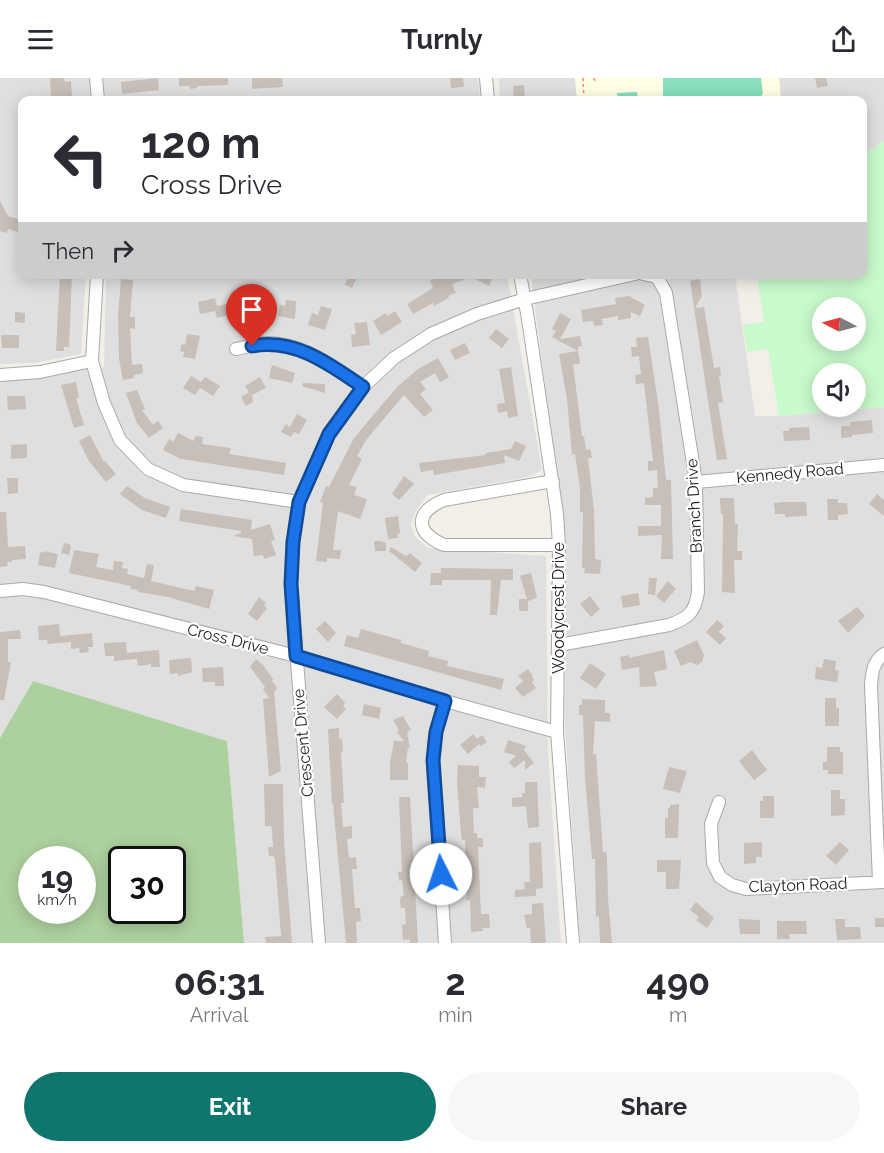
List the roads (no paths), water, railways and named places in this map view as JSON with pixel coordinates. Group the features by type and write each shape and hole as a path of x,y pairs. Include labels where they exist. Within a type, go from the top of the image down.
{"street":[{"path":"96,78 98,96"},
{"path":"486,78 488,96"},
{"path":"97,279 92,362 104,403 120,440 148,470 183,485 299,502"},
{"name":"Woodycrest Drive","path":"521,279 553,481 559,545 557,732 573,943"},
{"path":"525,299 613,279"},
{"name":"Branch Drive","path":"559,645 669,626 684,619 696,607 698,592 696,482 666,292 658,279"},
{"name":"Crescent Drive","path":"319,943 291,584 293,542 299,502 329,434 363,387 394,358 431,334 477,314 525,299"},
{"path":"236,349 268,343 303,350 363,387"},
{"path":"0,375 40,372 92,362"},
{"name":"Kennedy Road","path":"696,482 884,465"},
{"path":"553,481 444,500 429,506 422,519 424,531 431,539 444,545 559,545"},
{"name":"Cross Drive","path":"0,591 23,589 44,592 296,656 557,732"},
{"path":"881,882 871,685 873,669 878,658 884,654"},
{"path":"445,701 436,732 433,760 445,943"},
{"name":"Clayton Road","path":"719,802 711,824 713,862 720,877 732,885 746,890 881,882"}]}
